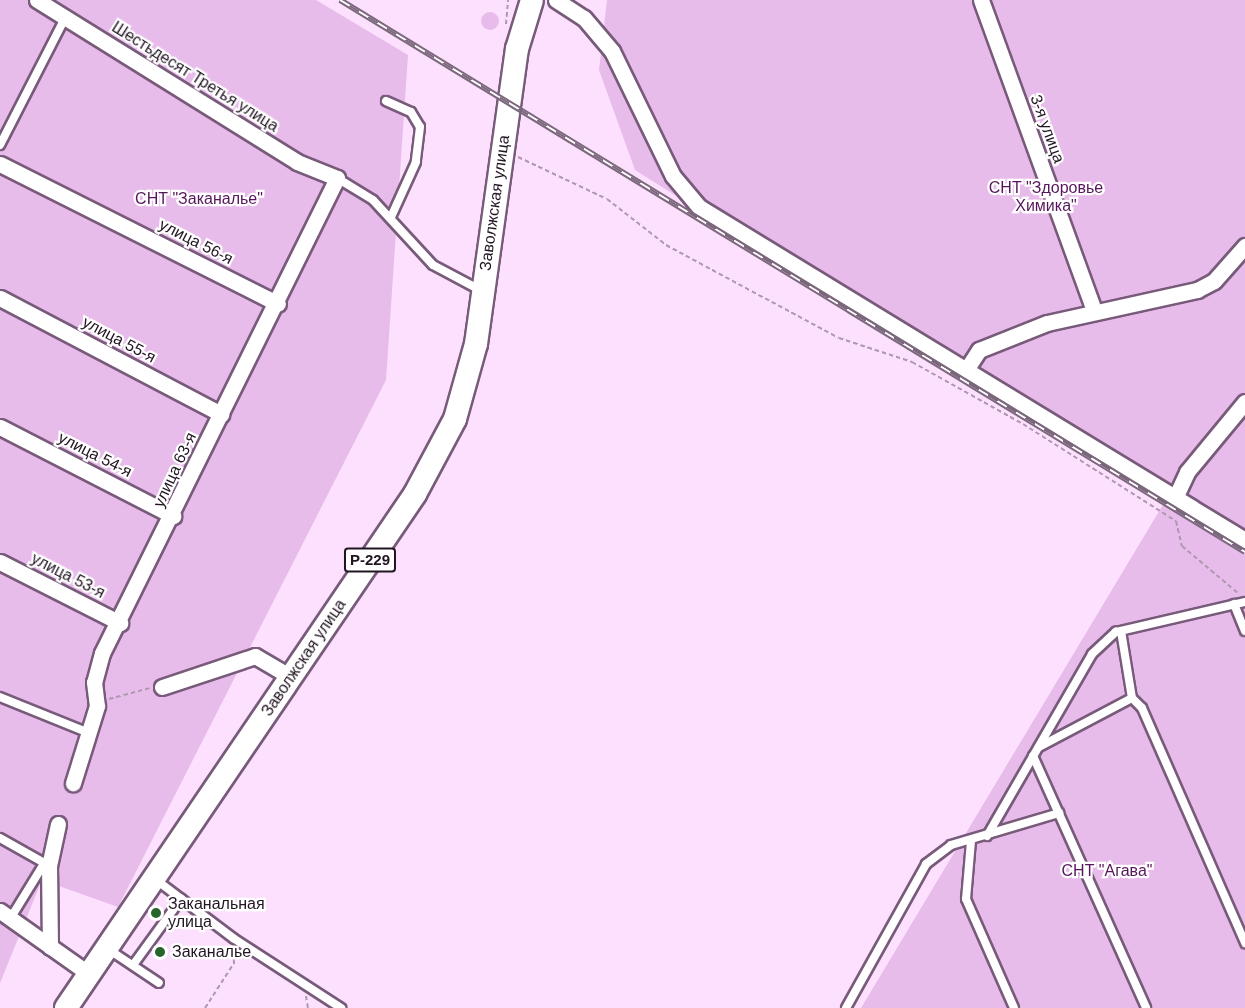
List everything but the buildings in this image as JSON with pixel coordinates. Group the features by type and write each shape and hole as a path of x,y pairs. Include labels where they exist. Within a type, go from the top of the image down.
{"main road":[{"path":"511,40 518,0"},
{"name":"Заволжская улица","path":"66,1008 415,494 455,419 476,344 502,149 511,40 532,0"}],"street":[{"name":"Шестьдесят Третья улица","path":"37,0 297,162 337,178"},
{"path":"556,0 584,18 612,51 669,168 699,207 1245,540"},
{"name":"3-я улица","path":"981,0 1092,305"},
{"name":"улица 56-я","path":"0,164 278,304"},
{"name":"улица 63-я","path":"73,783 91,733 97,704 94,682 99,663 278,304 337,178"},
{"path":"966,370 979,350 1047,323 1197,290 1214,281 1245,246"},
{"name":"улица 55-я","path":"0,298 222,414"},
{"path":"1175,498 1187,472 1245,402"},
{"name":"улица 54-я","path":"0,427 173,516"},
{"name":"улица 53-я","path":"0,562 120,622"},
{"path":"162,687 255,656 291,677"},
{"path":"50,947 47,864 58,824"},
{"path":"5,915 89,974"}],"lane":[{"path":"0,145 65,18"},
{"path":"386,101 411,112 420,127 416,162 392,216"},
{"path":"337,178 392,216 433,265 483,291"},
{"path":"987,836 1092,654 1121,631 1245,600"},
{"path":"1234,604 1245,631"},
{"path":"1121,631 1132,698 1142,708 1245,943"},
{"path":"0,697 91,733"},
{"path":"1036,752 1132,698"},
{"path":"1036,752 1059,813 1146,1008"},
{"path":"846,1008 926,864 951,844 971,841 1059,813"},
{"path":"0,838 47,864 5,915"},
{"path":"971,841 966,899 1014,1008"},
{"path":"154,878 233,938 341,1008"},
{"path":"133,965 181,899"},
{"path":"107,948 159,983"}],"path":[{"path":"508,0 511,40"},
{"path":"502,149 608,199 666,245 839,338 912,362 1023,424 1176,521 1182,546 1245,600"},
{"path":"97,704 136,689 162,687"},
{"path":"205,1008 234,963 233,938"}],"green space":[{"name":"СНТ \"Заканалье\"","path":"0,0 316,0 408,55 386,380 118,907 42,880 0,983"},
{"name":"СНТ \"Здоровье Химика\"","path":"607,0 1245,0 1245,1008 861,1008 1164,503 635,170 599,70"},
{"path":"490,12 496,15 499,21 496,27 490,30 484,27 481,21 484,15"}],"railway":[{"path":"340,0 1245,552"}],"place":[{"name":"Заканальная улица","path":"156,913"},
{"name":"Заканалье","path":"160,952"}],"park label":[{"name":"СНТ \"Агава\"","path":"1107,871"}]}
